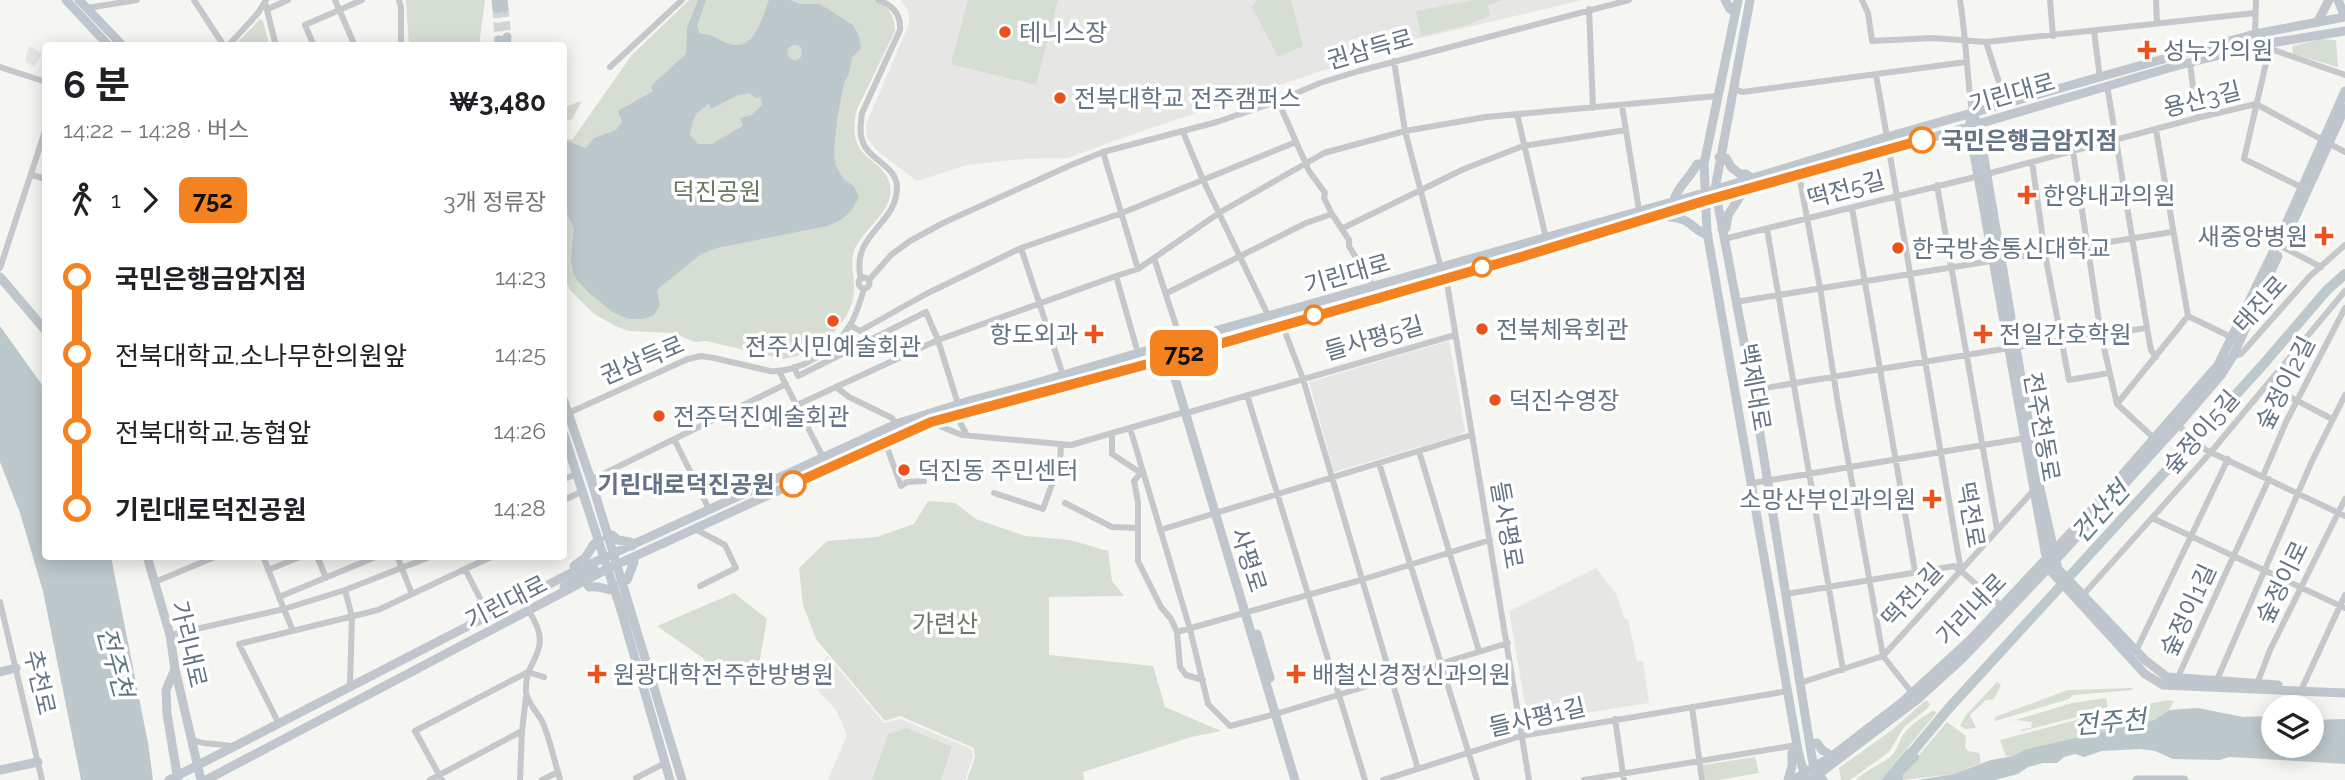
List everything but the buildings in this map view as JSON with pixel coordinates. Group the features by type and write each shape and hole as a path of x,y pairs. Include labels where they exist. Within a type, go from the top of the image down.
{"street":[{"path":"66,0 105,42"},
{"path":"79,0 119,42"},
{"path":"87,9 137,0"},
{"path":"194,0 223,42"},
{"path":"230,42 266,3 288,0"},
{"path":"335,0 353,42"},
{"path":"312,42 305,25 362,0"},
{"path":"399,0 401,42"},
{"path":"610,68 682,0"},
{"path":"865,280 859,265 861,250 890,210 897,188 896,180 887,168 867,151 860,128 862,113 900,30 898,15 893,8 878,0"},
{"name":"권삼득로","path":"567,414 688,359 701,356 779,372 794,368 834,345 850,325 864,289 869,287 865,280 910,241 943,223 1104,152 1183,132 1278,101 1320,83 1394,61 1629,0"},
{"path":"1725,0 1730,9 1735,11"},
{"name":"백제대로","path":"1738,0 1704,164 1707,235 1798,748 1813,776"},
{"name":"백제대로","path":"1750,0 1719,157 1716,193 1772,504 1813,776"},
{"name":"기린대로","path":"1863,0 1872,41 1932,38 1986,41 2255,13"},
{"name":"기린대로","path":"1960,0 1972,113"},
{"name":"기린대로","path":"2050,0 2053,36"},
{"path":"2156,0 2157,23"},
{"path":"2255,34 2256,0"},
{"path":"2318,21 2329,0"},
{"path":"2338,0 2345,17"},
{"path":"266,3 275,42"},
{"path":"100,22 108,5"},
{"path":"1589,9 1593,108"},
{"name":"기린대로","path":"169,780 575,571 609,561 633,558 931,422 1174,350 1269,317 1373,286 1444,273 1668,212 1751,178 1887,137 2255,34 2345,17"},
{"path":"2094,31 2100,78"},
{"name":"기린대로","path":"1716,193 1745,190 2190,63 2345,31"},
{"path":"1986,41 2006,104"},
{"path":"2256,104 2267,47 2345,75"},
{"name":"들사평로","path":"1394,61 1405,131 1444,273 1529,780"},
{"name":"기린대로","path":"1876,75 1966,62"},
{"path":"2190,63 2197,118"},
{"path":"0,67 42,81"},
{"path":"1732,89 1744,92 1876,75 1887,137"},
{"path":"2107,85 2147,328 2151,350 2156,356"},
{"name":"가리내로","path":"2177,424 2236,340 2326,142 2345,91"},
{"path":"797,405 938,340 1138,269 1219,213 1324,153 1405,131 1486,117 1717,96"},
{"path":"1278,101 1307,162 1309,172 1325,193 1324,198 1332,214 1343,228 1349,246 1373,286"},
{"name":"용산3길","path":"2256,104 2244,159 2305,189"},
{"name":"용산3길","path":"1983,176 2256,104 2326,142"},
{"path":"1622,106 1639,211"},
{"name":"가리내로","path":"2326,142 2345,108"},
{"name":"전주천동로","path":"1972,113 2052,564"},
{"path":"1517,114 1546,238"},
{"path":"1343,228 1464,169 1523,146 1626,130"},
{"name":"용산3길","path":"2157,130 2188,316"},
{"path":"1183,132 1269,317"},
{"path":"0,268 42,141"},
{"path":"860,331 926,294 1021,248 1122,214 1296,142"},
{"path":"2326,142 2345,152"},
{"name":"떡전로","path":"1889,150 1961,571 2001,607"},
{"path":"2073,151 2101,335 2117,404 2157,441"},
{"path":"1104,152 1138,269"},
{"path":"1719,157 1726,158 1731,167 1751,178"},
{"path":"2032,162 2045,254 2069,380 2109,373"},
{"path":"1674,201 1675,194 1697,164 1704,164"},
{"path":"32,174 42,178"},
{"path":"1799,175 1869,579"},
{"name":"떡전5길","path":"1723,234 1767,229 1937,185 1983,176"},
{"name":"떡전로","path":"1937,185 1983,444"},
{"path":"1723,234 1728,215 1745,190"},
{"name":"기린대로","path":"204,780 586,582 609,561 632,546 895,424 1138,353 1174,350 1282,324 1546,238 1674,201 1704,197"},
{"path":"1852,208 1915,571"},
{"path":"1668,212 1670,217 1685,219 1702,234 1707,235"},
{"path":"1167,293 1306,223 1332,214"},
{"path":"1767,229 1843,670"},
{"path":"1735,302 2172,232"},
{"path":"2279,245 2321,267"},
{"name":"태진로","path":"2233,356 2241,354 2321,267 2345,245"},
{"path":"1021,248 1063,375"},
{"path":"1154,258 1167,293 1174,350"},
{"path":"1116,276 1138,353"},
{"path":"0,277 42,326"},
{"name":"숲정이5길","path":"2080,595 2152,518 2345,291"},
{"path":"2337,300 2345,306"},
{"name":"숲정이2길","path":"2251,515 2297,401 2345,306"},
{"path":"794,368 798,376 926,312 938,340 958,404"},
{"path":"2117,404 2188,316 2236,340"},
{"name":"기린대로","path":"1282,324 1303,379"},
{"path":"850,325 860,331 862,342"},
{"path":"1753,390 1967,354 2147,328"},
{"name":"들사평5길","path":"931,422 967,435 1071,445 1455,335"},
{"name":"가리내로","path":"1813,776 1832,756 1912,693 1970,640 2001,607 2052,564 2069,534 2221,375 2233,356 2236,340"},
{"name":"전주천동로","path":"2013,347 2028,414 2033,491 2052,564"},
{"name":"사평로","path":"1174,350 1188,412 1295,780"},
{"path":"779,372 828,467"},
{"name":"들사평5길","path":"1303,379 1418,769"},
{"path":"591,480 786,384"},
{"path":"2267,384 2332,419"},
{"path":"836,387 849,397 892,418 895,424"},
{"path":"1247,395 1365,780"},
{"path":"2216,682 2278,538 2345,395"},
{"path":"2337,411 2345,414"},
{"path":"2028,414 2032,414 2046,492 2044,511"},
{"path":"957,416 967,435"},
{"path":"567,417 591,480 609,561"},
{"path":"2177,424 2208,451 2342,514"},
{"path":"1130,428 1141,473 1190,629 1209,704 1230,726 1339,696 1391,677 1508,643"},
{"path":"1112,433 1112,454 1141,473"},
{"path":"1160,530 1471,435"},
{"name":"떡전로","path":"1753,483 2028,438"},
{"path":"675,440 709,509"},
{"name":"가리내로","path":"1790,780 1813,776 1829,768 1918,699 1972,649 2052,564 2157,441"},
{"path":"885,442 901,486 907,482 924,481"},
{"path":"567,444 584,496 603,539"},
{"path":"994,493 1043,509 1060,461 1061,444"},
{"path":"1983,444 1997,529"},
{"path":"1419,451 1479,651"},
{"path":"2191,537 2228,459"},
{"name":"들사평1길","path":"1379,463 1477,780"},
{"path":"1141,473 1134,481 1138,502 1138,561 1177,632 1180,667 1186,675 1203,680"},
{"path":"567,478 577,474"},
{"name":"떡전1길","path":"1800,683 1883,656 2033,491"},
{"path":"567,499 584,496"},
{"path":"584,496 590,503 682,780"},
{"name":"숲정이로","path":"2257,684 2261,670 2301,588 2342,514 2345,499"},
{"path":"1065,503 1112,527 1137,528"},
{"path":"1756,507 1772,504"},
{"name":"숲정이1길","path":"2177,679 2251,515"},
{"name":"숲정이1길","path":"2152,518 2343,607"},
{"path":"2047,527 2052,526 2053,531 2060,533 2066,530 2069,534"},
{"path":"695,529 725,545 736,568 700,586"},
{"path":"575,571 574,566 585,558 594,544 612,535 618,540 630,542 632,546"},
{"name":"숲정이1길","path":"2136,651 2191,537"},
{"path":"1177,632 1490,540"},
{"path":"586,582 589,587 598,586 610,591 627,580 633,558"},
{"name":"가리내로","path":"148,560 170,635 175,669 204,780"},
{"path":"155,582 207,560"},
{"path":"264,560 293,631"},
{"path":"268,570 292,560"},
{"path":"319,560 326,578"},
{"path":"279,597 369,560"},
{"path":"398,560 412,594"},
{"path":"170,635 284,610 422,560"},
{"path":"279,724 239,644 378,610 484,560"},
{"path":"520,780 528,672 540,652 541,640 528,611 533,603 609,561"},
{"path":"2052,564 2145,674 2163,685 2345,693"},
{"path":"1786,594 1915,571 1954,566 1961,571"},
{"path":"465,569 488,614"},
{"name":"떡전1길","path":"1869,579 1883,656"},
{"path":"618,586 670,780"},
{"path":"345,590 352,617 349,685"},
{"path":"2080,595 2158,673 2177,679 2345,688"},
{"path":"2302,686 2343,607 2345,595"},
{"name":"추천로","path":"0,603 45,780"},
{"path":"1782,658 1796,655"},
{"path":"1883,656 1912,693"},
{"path":"0,672 16,668"},
{"path":"175,669 166,690 167,714 180,776"},
{"path":"441,778 415,731 528,672 544,677"},
{"name":"들사평1길","path":"1383,780 1521,736 1788,691"},
{"path":"526,695 542,722 559,776 542,780"},
{"path":"1692,707 1702,780"},
{"name":"사평로","path":"1277,713 1301,780"},
{"name":"들사평1길","path":"1615,719 1623,776"},
{"path":"429,780 441,778 522,731"},
{"path":"193,740 208,745 233,747"},
{"path":"1810,744 1817,743 1832,756"},
{"path":"1584,780 1623,776 1700,760 1798,748"},
{"path":"1790,780 1792,753 1798,748"},
{"path":"637,780 636,778 666,763"},
{"path":"193,780 198,765"},
{"path":"0,770 40,766"},
{"path":"1829,768 1832,780"},
{"path":"2137,780 2184,780"}],"shaded area":[{"name":"전북대학교 전주캠퍼스","path":"901,0 1583,0 1413,40 1068,158 1022,159 967,165 917,181 876,150 867,137 866,124 909,24 909,13"},
{"path":"30,46 42,54 34,67 26,62"},
{"path":"1449,341 1465,431 1460,435 1334,472 1309,382"},
{"path":"1596,568 1616,594 1625,619 1628,619 1637,661 1643,661 1649,703 1528,722 1509,611"},
{"path":"828,656 884,723 900,719 972,749 973,757 965,780 828,780 847,735 836,710 810,682 809,674"}],"green space":[{"path":"406,0 485,0 479,42 409,42"},
{"name":"덕진공원","path":"689,0 873,0 890,11 895,31 858,107 855,132 862,151 887,176 890,194 884,211 853,253 854,290 847,315 819,345 795,357 783,359 706,341 695,342 673,333 629,331 593,313 571,291 567,284 567,139 572,140 631,56"},
{"name":"테니스장","path":"968,0 1058,0 1036,85 951,64"},
{"path":"1257,0 1291,0 1303,46 1278,57 1252,7"},
{"path":"1474,0 1503,0 1488,5 1490,16 1421,36 1416,11"},
{"path":"260,19 263,21 268,42 238,42"},
{"path":"2321,39 2336,40 2338,67 2293,54 2292,46"},
{"path":"582,101 572,119 567,121 567,106"},
{"name":"가련산","path":"928,501 955,503 976,519 1025,536 1070,540 1108,551 1112,581 1124,596 1049,597 1049,655 1153,666 1165,707 1221,731 1191,737 1083,772 1084,780 967,780 975,757 974,748 900,716 885,721 816,639 803,605 799,568 827,541 877,537 914,524"},
{"path":"734,593 767,619 759,664 713,672 703,658 657,626"},
{"path":"1997,682 2001,685 1994,699 1986,700 1970,715 1976,728 1966,729 1960,726 1966,715"},
{"path":"2068,690 2133,690 2073,695 2069,699 1995,721 1995,717"},
{"path":"2106,698 2108,709 2020,732 2022,729 2031,728 2032,722 2017,720 2000,725 2072,703"},
{"path":"1926,700 1930,704 1928,708 1904,727 1889,752 1850,780 1841,780 1839,768 1892,730"},
{"path":"2167,700 2174,701 2169,710 2154,720 2026,749 2013,756 2006,756 2000,740 2080,719"},
{"path":"1933,711 1937,712 1881,780 1856,780 1892,756 1906,731"},
{"path":"1947,722 1966,736 1965,748 1979,753 1981,763 1954,774 1903,780 1903,775"},
{"path":"907,728 952,747 941,780 872,780 888,734"},
{"path":"1755,757 1759,773 1705,780 1703,765"}],"water":[{"path":"698,0 706,0 697,26 700,34 711,35 736,45 744,43 756,32 769,0 820,4 853,25 861,48 852,58 844,83 834,150 835,164 844,180 854,186 859,197 846,215 827,226 717,248 701,254 659,288 657,291 660,305 654,315 643,319 629,319 614,313 589,293 573,272 571,258 574,228 567,214 567,141 586,148 594,138 616,130 622,122 618,111 653,91 651,86 686,54 687,28","holes":["798,45 802,49 801,57 792,60 787,55 788,48","749,93 756,98 761,97 762,105 752,115 740,118 743,126 712,144 698,144 690,135 695,116 709,104 711,109 738,95"]},
{"name":"전주천","path":"0,326 42,385 42,560 112,560 153,780 81,780 43,591 20,513 0,462"},
{"path":"2198,708 2243,717 2261,716 2261,758 2324,758 2324,720 2345,719 2345,764 2229,757 2220,760 2173,759 2155,751 2140,749 2102,751 2084,757 2075,754 2064,757 2057,763 2028,767 2018,774 1995,780 1917,780 1954,774 1991,760 2013,756 2026,749 2154,720 2169,710"},
{"path":"1907,749 1919,755 1919,759 1903,775 1903,780 1881,780"}],"waterway":[{"name":"건산천","path":"1889,780 1949,708 2261,367 2327,290 2345,274"}],"tunnel":[{"path":"504,8 507,37"},
{"path":"497,9 499,40"}],"bus line":[{"name":"752","path":"793,484 931,422 1174,357 1196,348 1922,140"}],"place":[{"name":"테니스장","path":"1005,32"},
{"name":"성누가의원","path":"2147,50"},
{"name":"전북대학교 전주캠퍼스","path":"1060,98"},
{"name":"국민은행금암지점","path":"1922,140"},
{"name":"한양내과의원","path":"2027,195"},
{"name":"새중앙병원","path":"2324,236"},
{"name":"한국방송통신대학교","path":"1898,248"},
{"name":"전주시민예술회관","path":"833,321"},
{"name":"전북체육회관","path":"1482,329"},
{"name":"항도외과","path":"1094,334"},
{"name":"전일간호학원","path":"1983,334"},
{"name":"덕진수영장","path":"1495,400"},
{"name":"전주덕진예술회관","path":"659,416"},
{"name":"덕진동 주민센터","path":"904,470"},
{"name":"기린대로덕진공원","path":"793,484"},
{"name":"소망산부인과의원","path":"1932,499"},
{"name":"원광대학전주한방병원","path":"597,674"},
{"name":"배철신경정신과의원","path":"1296,674"}]}
